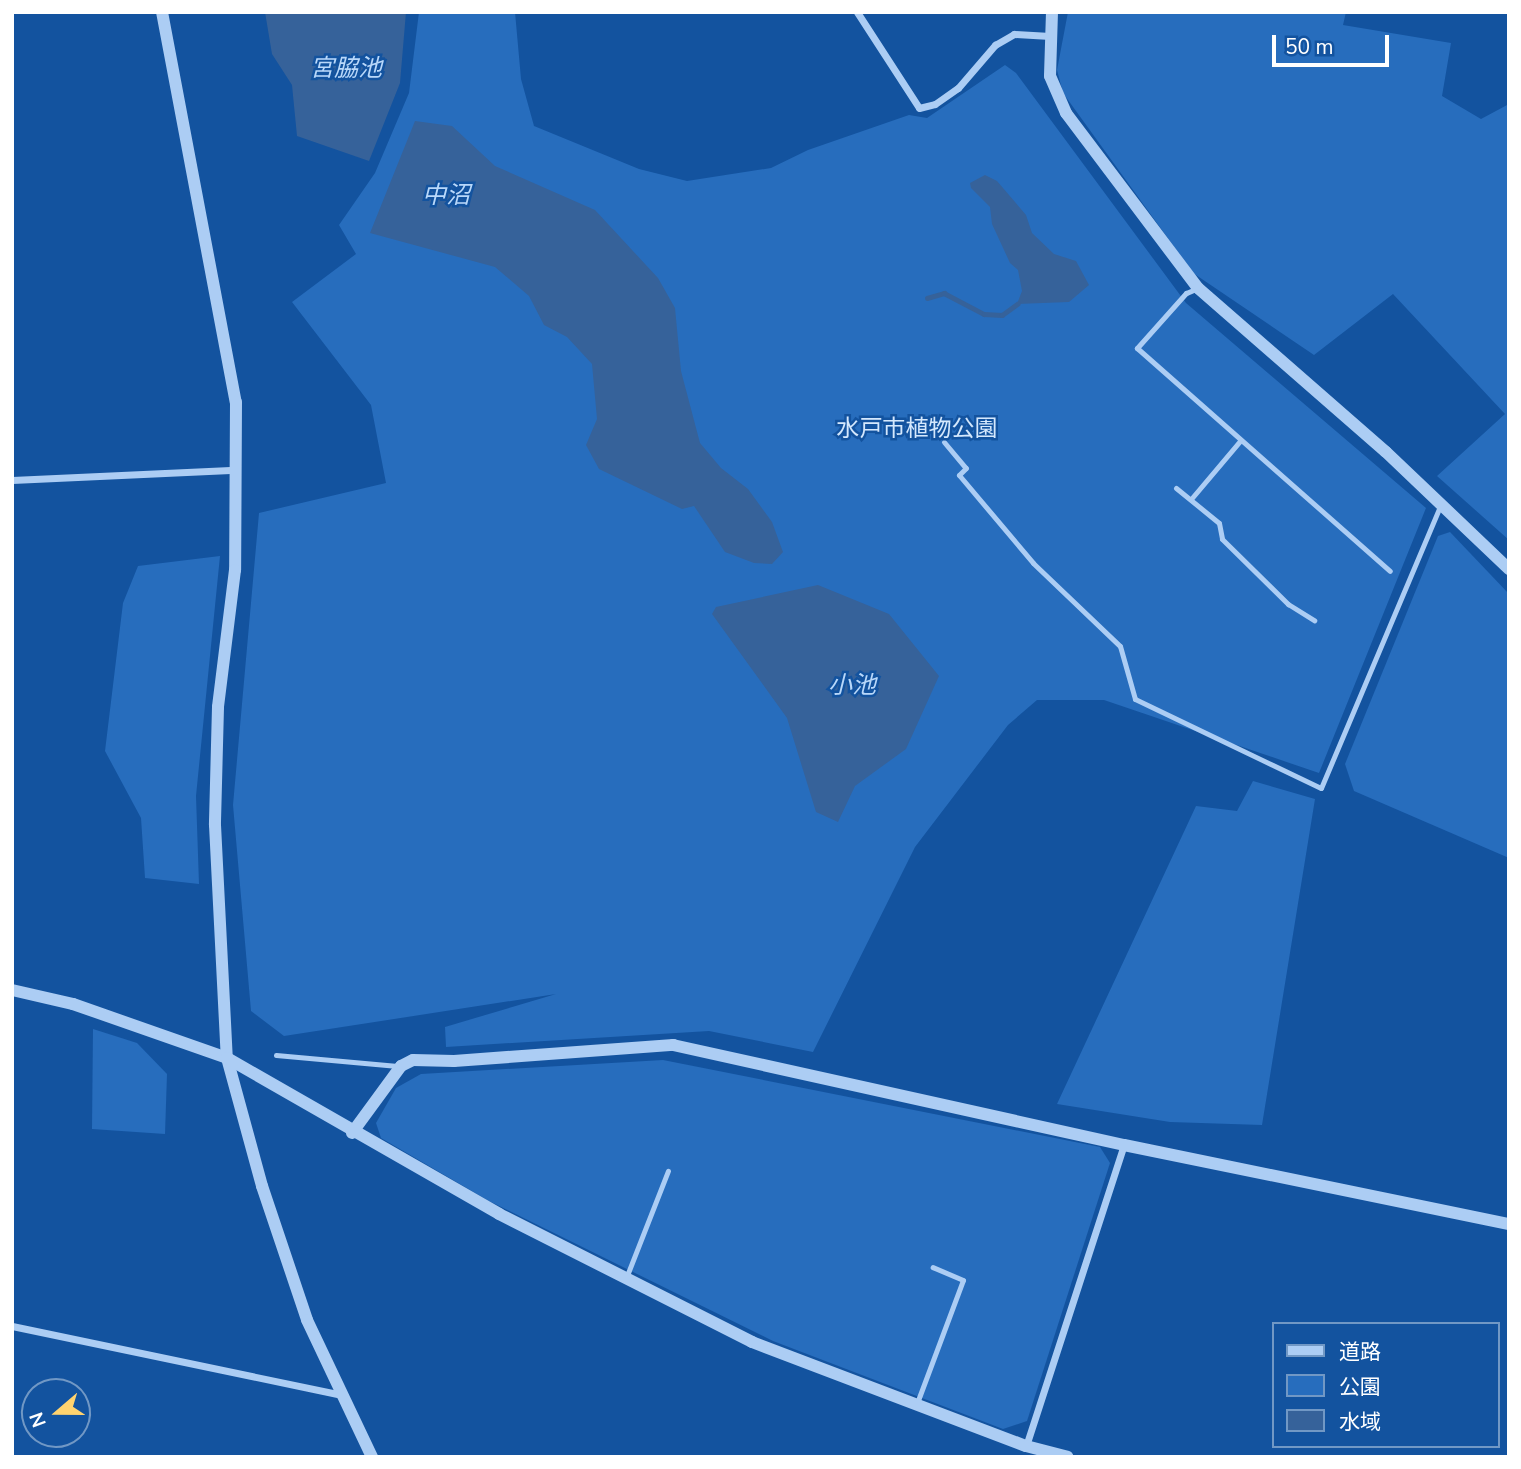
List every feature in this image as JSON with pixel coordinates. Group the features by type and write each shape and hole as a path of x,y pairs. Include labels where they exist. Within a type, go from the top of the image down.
{"street":[{"path":"162,12 192,190 231,366 236,470 235,570 218,707 215,788 227,1059 262,1186 307,1320 372,1457"},
{"path":"858,12 919,108 935,104 958,88 995,45 1014,34 1050,36"},
{"path":"1052,12 1050,76 1066,113 1198,288 1441,504 1509,569"},
{"path":"12,480 236,470"},
{"path":"12,990 74,1004 227,1059 352,1133 752,1342 916,1406 1027,1446 1068,1457"},
{"path":"352,1133 401,1066 413,1060 467,1060 673,1045 1124,1145 1509,1224"},
{"path":"1027,1446 1124,1145"},
{"path":"12,1326 341,1395"}],"lane":[{"path":"1198,288 1186,293 1137,348 1390,571"},
{"path":"1191,499 1240,441"},
{"path":"944,442 967,468 959,475 1033,563 1120,646 1135,699 1321,789 1441,504"},
{"path":"1176,488 1219,523 1222,539 1288,604 1314,620"},
{"path":"276,1055 401,1066"},
{"path":"626,1278 668,1171"},
{"path":"916,1406 963,1280 933,1266"}],"green space":[{"name":"水戸市植物公園","path":"419,12 515,12 521,79 534,126 639,169 687,181 771,168 808,150 909,115 927,118 1005,65 1016,73 1186,303 1426,508 1319,773 1104,700 1037,700 1008,725 915,847 813,1052 709,1031 446,1047 445,1027 556,994 284,1036 251,1011 233,805 259,513 386,483 371,405 292,302 356,254 339,225 375,173 409,93"},
{"path":"1068,12 1346,12 1343,25 1451,43 1442,96 1481,119 1509,104 1509,540 1437,476 1505,414 1393,294 1314,355 1193,273 1063,93 1057,70"},
{"path":"1450,532 1509,594 1509,858 1354,791 1345,764 1438,536"},
{"path":"220,556 196,796 199,884 145,878 141,818 105,751 123,603 138,566"},
{"path":"1253,781 1315,799 1262,1125 1170,1122 1057,1104 1196,806 1237,811"},
{"path":"93,1029 137,1043 167,1074 165,1134 92,1129"},
{"path":"663,1060 1100,1147 1110,1163 1027,1421 1003,1429 773,1341 489,1201 381,1138 376,1123 396,1088 421,1074"}],"water":[{"name":"宮脇池","path":"265,12 406,12 400,83 369,161 297,136 292,85 272,54"},
{"name":"中沼","path":"415,121 452,126 495,166 595,210 658,278 675,308 681,371 700,443 721,468 748,489 772,522 783,552 772,564 754,563 725,552 694,506 682,509 599,469 586,445 597,419 592,364 567,337 544,325 529,296 495,267 370,233"},
{"path":"985,175 997,181 1026,215 1032,233 1054,254 1076,261 1089,285 1069,302 1017,304 1022,291 1018,270 1010,263 992,224 990,207 971,188 970,183"},
{"name":"小池","path":"818,585 889,614 939,676 906,749 855,786 838,822 816,812 787,718 712,614 716,607"}],"waterway":[{"path":"927,298 944,293 984,314 1002,315 1017,304"}]}
